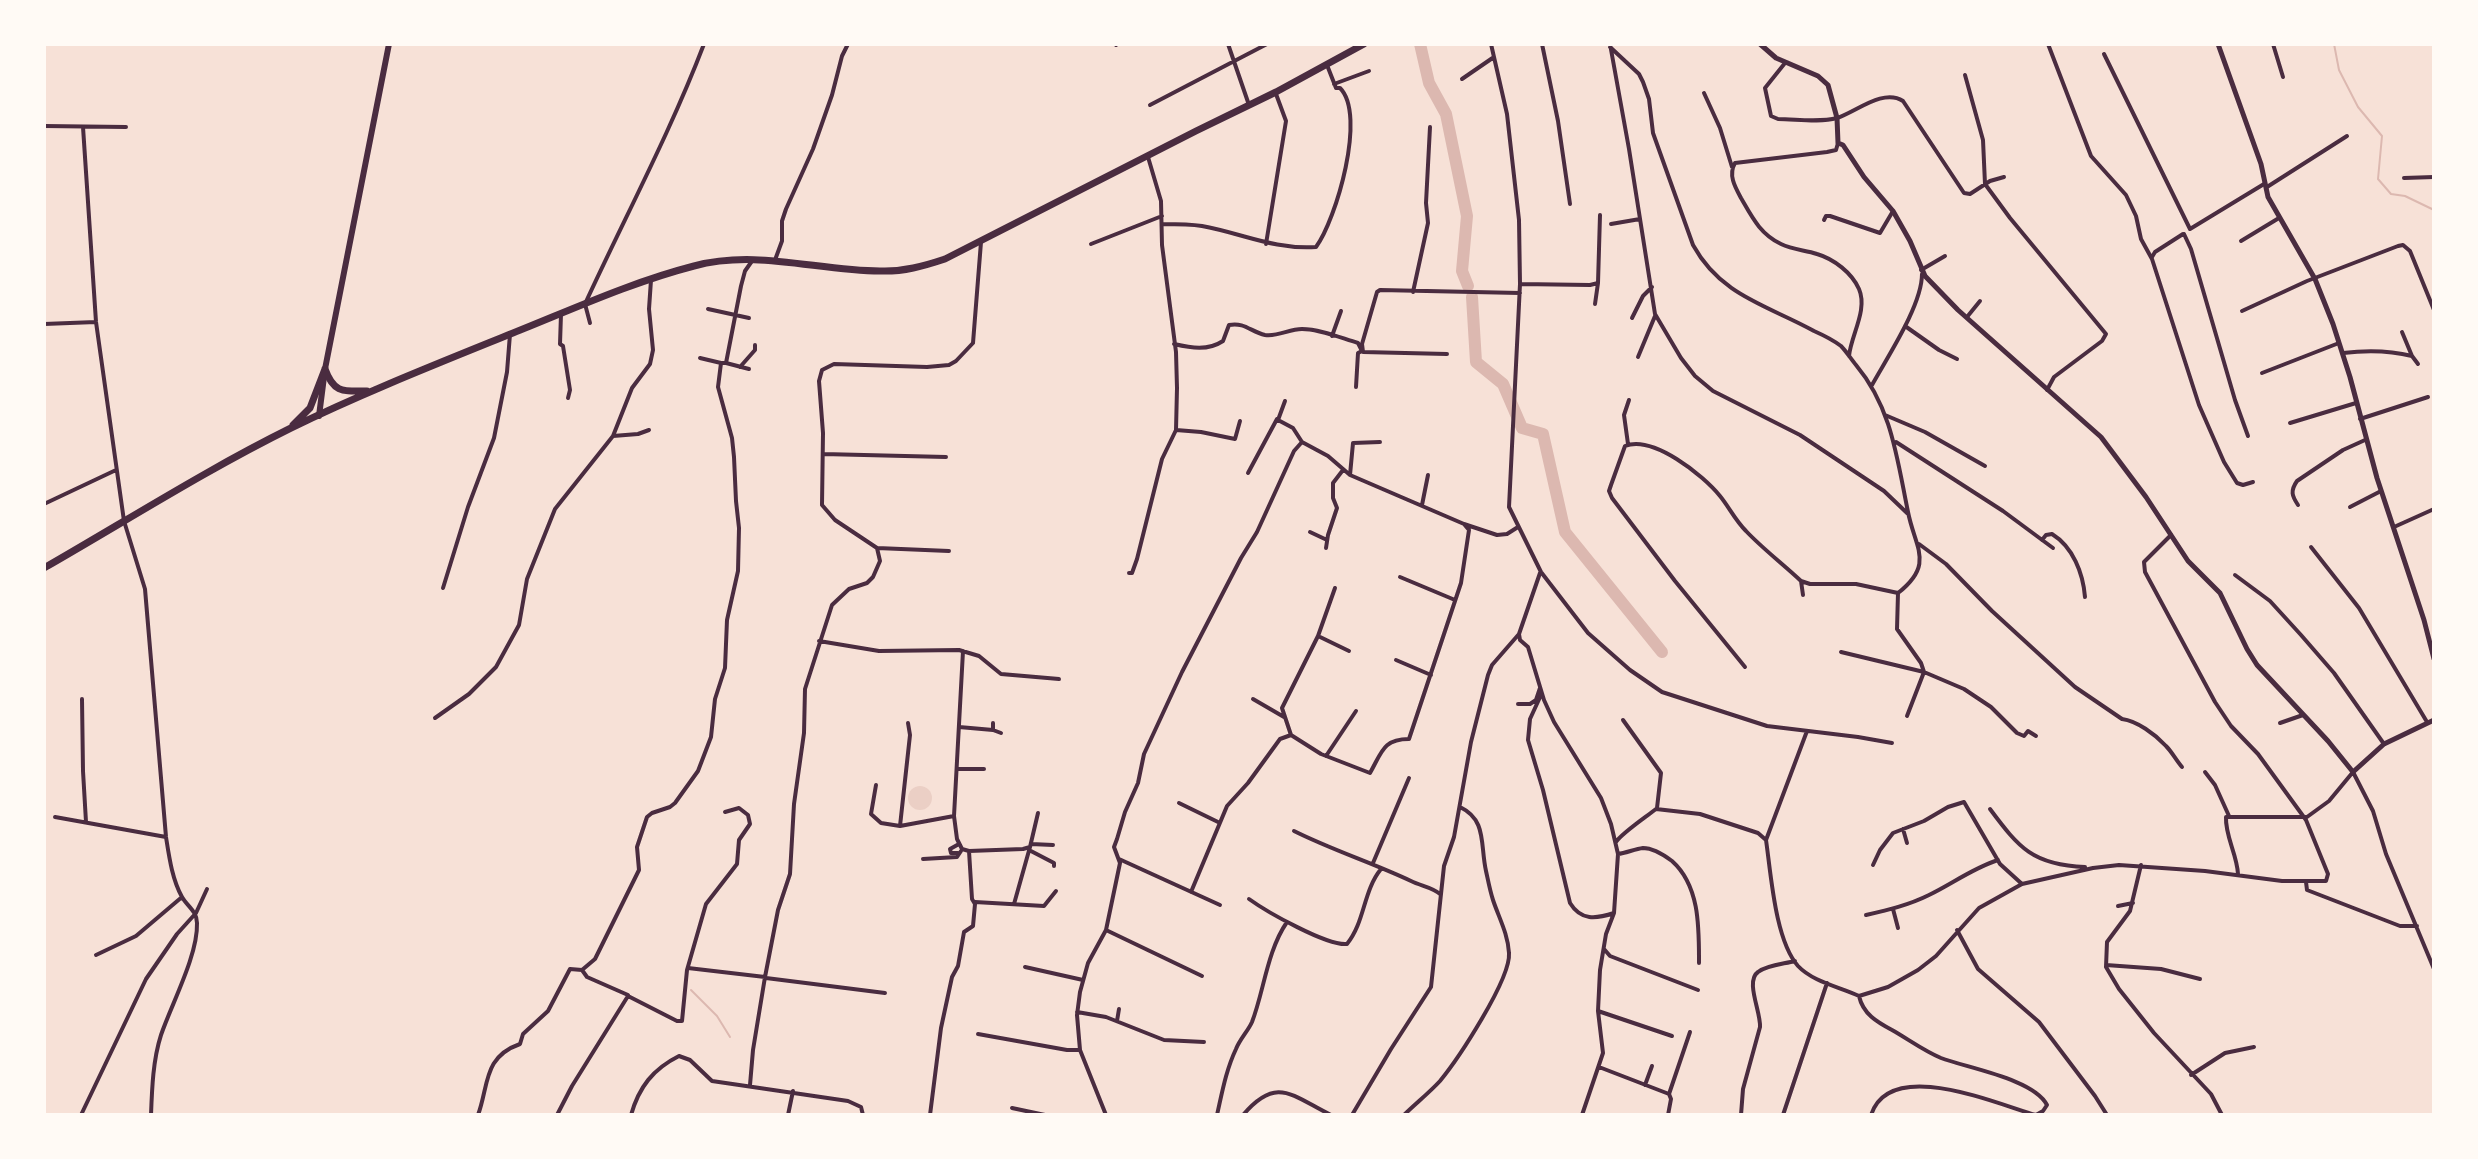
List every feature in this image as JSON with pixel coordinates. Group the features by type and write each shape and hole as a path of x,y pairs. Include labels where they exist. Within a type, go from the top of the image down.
{"main road":[{"path":"319,416 325,369 389,44"},
{"path":"44,568 289,429 372,391 585,304 651,280 726,259 864,271 903,270 945,259 1276,92 1364,44"},
{"path":"325,369 330,382 342,391 372,391"},
{"path":"289,429 310,408 325,369"}],"street":[{"path":"590,323 585,304 657,155 704,44"},
{"path":"774,261 782,241 782,221 786,209 813,149 848,44"},
{"path":"1228,44 1249,105"},
{"path":"1150,105 1267,44"},
{"path":"1491,44 1507,114 1519,220 1520,293 1509,507 1541,572 1588,633 1630,670 1662,692 1767,726 1892,743"},
{"path":"1542,44 1558,121 1570,204"},
{"path":"1732,163 1827,152 1836,150 1838,143 1837,118 1831,92 1824,80 1785,63 1760,44"},
{"path":"2048,44 2091,156 2126,195 2136,216 2141,239 2152,259 2195,393 2224,462 2237,483 2253,482"},
{"path":"2218,44 2267,185 2268,197 2315,279 2343,353 2365,440 2434,659"},
{"path":"2273,44 2283,77"},
{"path":"1610,46 1655,314 1687,367 1713,391 1807,439 1884,491 1908,514"},
{"path":"1610,46 1639,74 1643,82 1649,99 1653,133 1702,262 1735,291 1841,346 1872,386 1885,415 1895,442 1908,514 1920,553 1919,568 1898,593 1897,629 1924,672 1907,716"},
{"path":"2104,54 2190,229"},
{"path":"1462,79 1494,57"},
{"path":"1785,63 1765,88 1771,116 1778,119 1837,118 1888,97 1898,98 1964,193 1970,194 2004,177"},
{"path":"1162,223 1200,226 1266,244 1298,249 1316,247 1327,229 1344,175 1350,129 1344,92 1336,88 1327,65"},
{"path":"1334,84 1369,71"},
{"path":"1766,78 1776,73"},
{"path":"1965,75 1983,140 1985,184 2106,334 2102,341 2054,377 2047,390"},
{"path":"1266,244 1286,121 1276,92"},
{"path":"1704,93 1732,163 1735,188 1759,228 1784,245 1839,265 1854,281 1862,300 1849,356"},
{"path":"44,126 126,127"},
{"path":"83,127 96,322 124,521 145,589 166,837 170,863 182,897 196,913 197,921 195,942 160,1039 151,1115"},
{"path":"1413,292 1428,223 1426,203 1430,127"},
{"path":"2152,259 2155,252 2190,229 2347,136"},
{"path":"1838,143 1843,145 1864,177 1893,211 1922,271 1946,299 2101,437 2188,561 2220,593 2257,665 2353,772 2373,811 2386,854 2434,969"},
{"path":"1129,573 1132,573 1137,559 1162,459 1176,430 1177,388 1161,201 1148,157"},
{"path":"2404,178 2434,177"},
{"path":"1824,220 1830,216 1880,233 1893,211"},
{"path":"1595,304 1600,215"},
{"path":"1091,244 1162,216"},
{"path":"2241,241 2279,218"},
{"path":"1611,224 1640,219"},
{"path":"2184,234 2248,436"},
{"path":"949,551 877,548 835,520 822,505 819,381 826,366 939,366 956,361 973,343 981,242"},
{"path":"2242,311 2403,245 2414,258 2434,310"},
{"path":"1922,271 1945,256"},
{"path":"478,1115 485,1081 498,1057 508,1048 520,1044 523,1034 548,1011 570,969 582,970 595,959 639,870 639,835 647,817 670,807 682,795 698,771 711,737 715,699 725,668 726,629 738,571 740,542 732,438 718,387 745,271 753,259"},
{"path":"1872,386 1905,326 1922,284 1922,271"},
{"path":"435,718 469,694 496,667 519,625 527,579 555,509 613,436 632,388 650,364 653,350 649,309 651,280"},
{"path":"1520,284 1598,283"},
{"path":"1632,318 1643,296 1652,287"},
{"path":"1356,387 1358,353 1362,351 1380,290 1520,293"},
{"path":"1967,317 1980,301"},
{"path":"708,309 749,318"},
{"path":"1332,336 1341,311"},
{"path":"561,314 560,344 563,346 570,390 568,398"},
{"path":"1638,357 1655,314"},
{"path":"44,324 96,322"},
{"path":"1174,344 1213,347 1223,341 1229,325 1237,323 1268,336 1307,329 1358,343 1362,351"},
{"path":"1905,326 1957,359"},
{"path":"2402,332 2418,364"},
{"path":"443,588 468,507 494,438 507,372 510,334"},
{"path":"2392,352 2402,350 2406,340"},
{"path":"2262,373 2339,343"},
{"path":"740,367 755,350 755,345"},
{"path":"2343,353 2372,350 2412,356"},
{"path":"1362,351 1447,354"},
{"path":"700,358 749,369"},
{"path":"2360,419 2428,397"},
{"path":"1629,400 1624,415 1628,444 1612,479 1609,491 1612,498 1745,667"},
{"path":"1248,473 1285,401"},
{"path":"2290,423 2356,403"},
{"path":"1885,415 1925,432 1985,466"},
{"path":"1277,420 1285,422 1298,433 1302,442 1328,456 1350,475 1497,535 1507,534 1518,527"},
{"path":"1176,430 1235,439 1240,421"},
{"path":"613,436 649,430"},
{"path":"2298,505 2292,495 2297,481 2343,450 2365,440"},
{"path":"1106,1115 1080,1050 1077,1012 1088,963 1106,930 1119,859 1114,847 1138,783 1144,754 1182,672 1257,532 1294,451 1302,442"},
{"path":"1350,475 1353,443 1380,442"},
{"path":"1895,442 2053,548"},
{"path":"1628,444 1656,448 1701,477 1720,496 1744,529 1801,581 1810,584 1856,584 1898,593"},
{"path":"823,454 946,457"},
{"path":"44,504 116,470"},
{"path":"1326,548 1337,508 1333,483 1343,470"},
{"path":"1422,505 1428,475"},
{"path":"2350,507 2381,491"},
{"path":"2394,527 2434,509"},
{"path":"1335,588 1318,636 1282,708 1291,735 1326,756 1370,773 1386,744 1397,739 1409,739 1412,735 1461,583 1469,530 1464,524"},
{"path":"1310,532 1327,540"},
{"path":"2042,540 2052,534 2060,539 2080,570 2085,597"},
{"path":"1807,731 1766,840 1778,920 1795,961 1809,974 1859,996 1888,987 1918,970 1936,956 1979,908 2022,884 2093,868 2141,865 2306,882 2326,881 2328,874 2303,817 2258,754 2231,726 2215,702 2145,572 2144,562 2171,535"},
{"path":"1919,544 1946,564 2075,687 2160,740 2182,767"},
{"path":"2238,874 2225,819 2229,816 2307,817 2329,801 2353,772 2384,744 2431,721 2359,608 2311,547"},
{"path":"750,1085 765,978 778,910 790,874 794,804 804,733 805,689 826,621 837,599 849,589 867,583 877,573 880,561 877,548"},
{"path":"1352,1115 1431,987 1444,866 1488,675 1492,665 1519,634 1541,572"},
{"path":"2235,575 2270,601 2301,635 2334,673 2384,744"},
{"path":"1400,577 1455,600"},
{"path":"1801,581 1803,595"},
{"path":"1519,634 1520,640 1528,647 1554,722 1601,798 1618,854 1614,913 1600,970 1598,1011 1603,1053 1582,1115"},
{"path":"1318,636 1349,651"},
{"path":"819,641 879,651 963,651 979,656 1001,674 1059,679"},
{"path":"923,859 957,857 961,848 954,816 963,651"},
{"path":"1841,652 1924,672 1973,694 2001,715 2017,733 2024,736 2028,731 2036,736"},
{"path":"1396,660 1431,675"},
{"path":"1518,704 1530,704 1536,700 1540,686"},
{"path":"1542,693 1530,719 1528,740 1570,903 1577,914 1585,917 1614,913"},
{"path":"82,699 86,822"},
{"path":"1253,699 1284,717"},
{"path":"1326,756 1356,711"},
{"path":"2280,723 2303,715"},
{"path":"1616,842 1656,809 1661,773 1623,720"},
{"path":"900,826 910,735 908,723"},
{"path":"993,723 993,730"},
{"path":"959,727 1001,733"},
{"path":"1191,892 1227,806 1280,739 1291,735"},
{"path":"957,769 984,769"},
{"path":"2205,772 2215,785 2229,816"},
{"path":"1373,863 1409,778"},
{"path":"876,785 871,814 881,823 900,826 954,816"},
{"path":"1873,865 1893,833 1964,802 1998,860 2022,884"},
{"path":"1179,803 1218,822"},
{"path":"1404,1115 1440,1081 1481,1020 1505,977 1509,963 1509,944 1493,900 1478,823 1473,814 1460,807"},
{"path":"582,970 587,977 682,1021 688,968 706,904 734,870 739,840 750,824 749,816 742,809 733,808 725,812"},
{"path":"1656,809 1700,814 1758,833 1766,840"},
{"path":"1990,809 2013,837 2039,859 2053,864 2093,868"},
{"path":"1014,904 1038,813"},
{"path":"55,817 166,837"},
{"path":"1903,829 1907,843"},
{"path":"1294,831 1440,894"},
{"path":"939,858 950,849 1023,849 1053,845"},
{"path":"1030,847 1054,866"},
{"path":"1618,854 1646,848 1666,857 1681,870 1693,893 1699,932 1699,963"},
{"path":"930,1115 944,1012 952,977 958,966 964,932 973,926 975,902 972,899 969,851"},
{"path":"1119,859 1220,905"},
{"path":"1866,915 1915,902 1998,860"},
{"path":"2141,865 2130,911 2107,942 2106,965 2131,1004 2211,1094 2222,1115"},
{"path":"1249,899 1287,922 1333,942 1347,944 1359,924 1370,888 1381,869"},
{"path":"2013,887 2014,879"},
{"path":"2306,882 2307,890 2400,926 2417,926"},
{"path":"81,1115 146,979 177,934 196,913 207,889"},
{"path":"975,902 1044,906 1056,891"},
{"path":"96,955 136,936 182,897"},
{"path":"2118,906 2133,903"},
{"path":"1893,909 1898,928"},
{"path":"1217,1115 1231,1059 1251,1026 1257,1000 1287,922"},
{"path":"1106,930 1202,976"},
{"path":"1957,930 1978,969 2039,1022 2107,1115"},
{"path":"1604,949 1610,956 1698,990"},
{"path":"1741,1115 1743,1089 1761,1018 1752,986 1753,978 1760,971 1795,961"},
{"path":"2106,965 2161,969 2200,979"},
{"path":"1025,967 1083,980"},
{"path":"688,968 885,993"},
{"path":"1783,1115 1827,983"},
{"path":"557,1115 628,996"},
{"path":"1859,996 1863,1008 1875,1021 1937,1056 2002,1076 2043,1098 2047,1105 2036,1115 1958,1090 1920,1087 1906,1088 1883,1097 1871,1115"},
{"path":"1117,1021 1119,1009"},
{"path":"1598,1011 1672,1036"},
{"path":"1077,1012 1117,1021 1164,1040 1204,1042"},
{"path":"1668,1115 1669,1094 1690,1032"},
{"path":"978,1034 1080,1050"},
{"path":"2191,1075 2233,1049 2254,1047"},
{"path":"634,1114 638,1096 647,1080 679,1056 690,1060 712,1081 793,1091 854,1103 863,1109 863,1115"},
{"path":"1645,1085 1652,1066"},
{"path":"1599,1067 1669,1094"},
{"path":"788,1115 793,1091"},
{"path":"1243,1115 1261,1097 1277,1091 1331,1115"},
{"path":"1012,1108 1045,1115"}],"shaded area":[{"path":"920,786 928,790 932,798 928,806 920,810 912,806 908,798 912,790"}],"waterway":[{"path":"1420,44 1429,83 1446,114 1467,216 1462,271 1468,286"},
{"path":"2334,44 2339,70 2358,107 2382,136 2378,179 2391,194 2405,196 2434,210"},
{"path":"1472,297 1476,362 1503,384 1522,428 1543,434 1565,532 1662,652"},
{"path":"691,990 717,1016 730,1037"}]}
